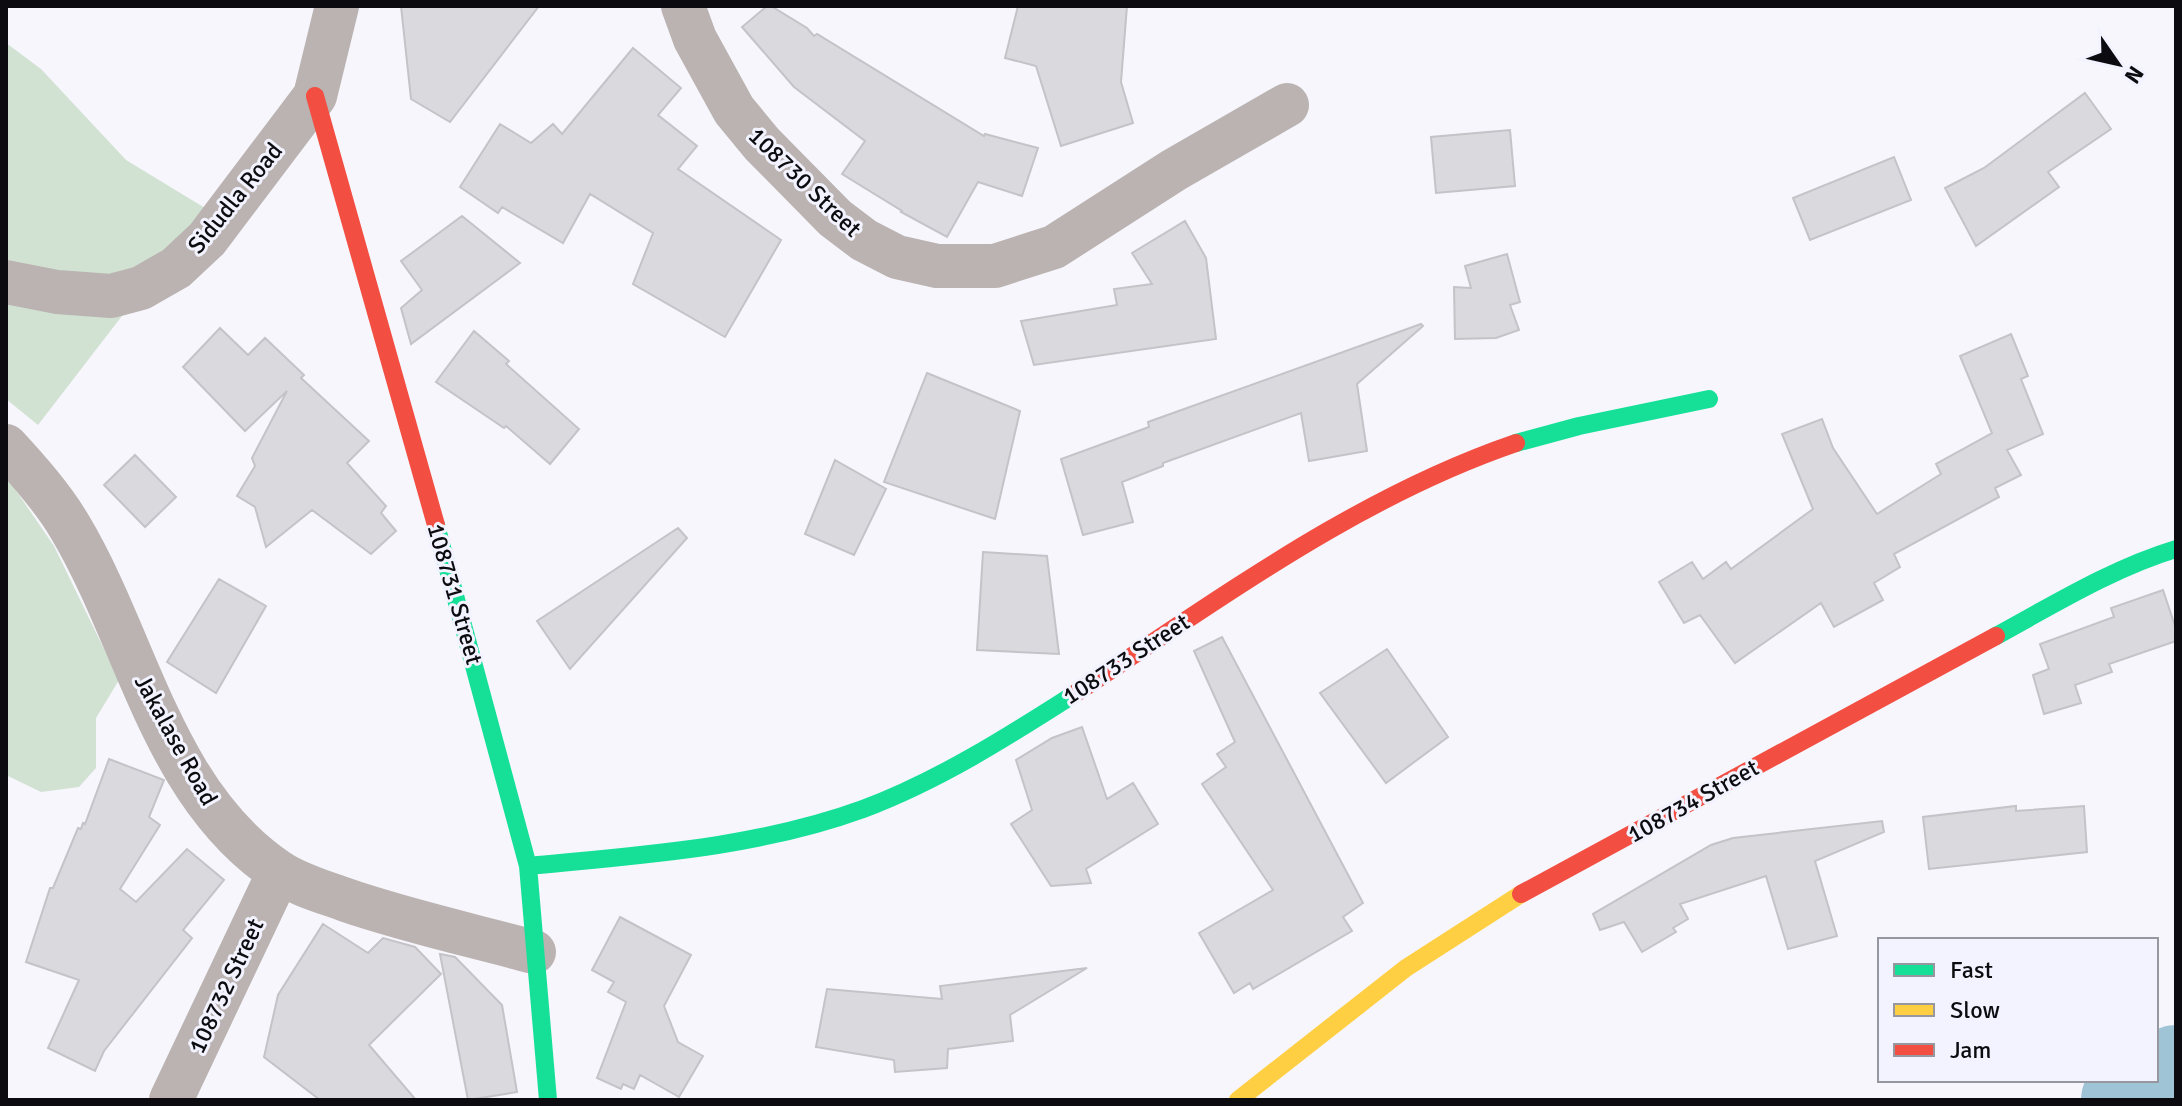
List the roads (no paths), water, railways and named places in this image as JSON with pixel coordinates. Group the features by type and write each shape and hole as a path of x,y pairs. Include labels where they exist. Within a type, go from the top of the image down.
{"street":[{"name":"Sidudla Road","path":"6,282 57,292 111,296 141,288 176,268 216,227 315,96 337,6"},
{"name":"108730 Street","path":"683,6 695,39 734,110 770,153 835,218 864,240 897,257 937,266 995,266 1054,247 1174,170 1287,105"},
{"name":"108731 Street","path":"315,96 528,866 548,1100"},
{"name":"108733 Street","path":"528,866 653,854 803,828 853,812 906,790 990,744 1319,536 1456,467 1554,431 1709,399"},
{"name":"Jakalase Road","path":"6,446 70,526 158,718 227,828 279,872 315,889 374,910 534,952"},
{"name":"108734 Street","path":"1238,1100 1406,968 1504,903 2071,595 2152,556 2176,549"},
{"name":"108732 Street","path":"171,1100 279,872"}],"waterway":[{"path":"2158,1081 2176,1070"},
{"path":"2126,1100 2156,1082"}]}
